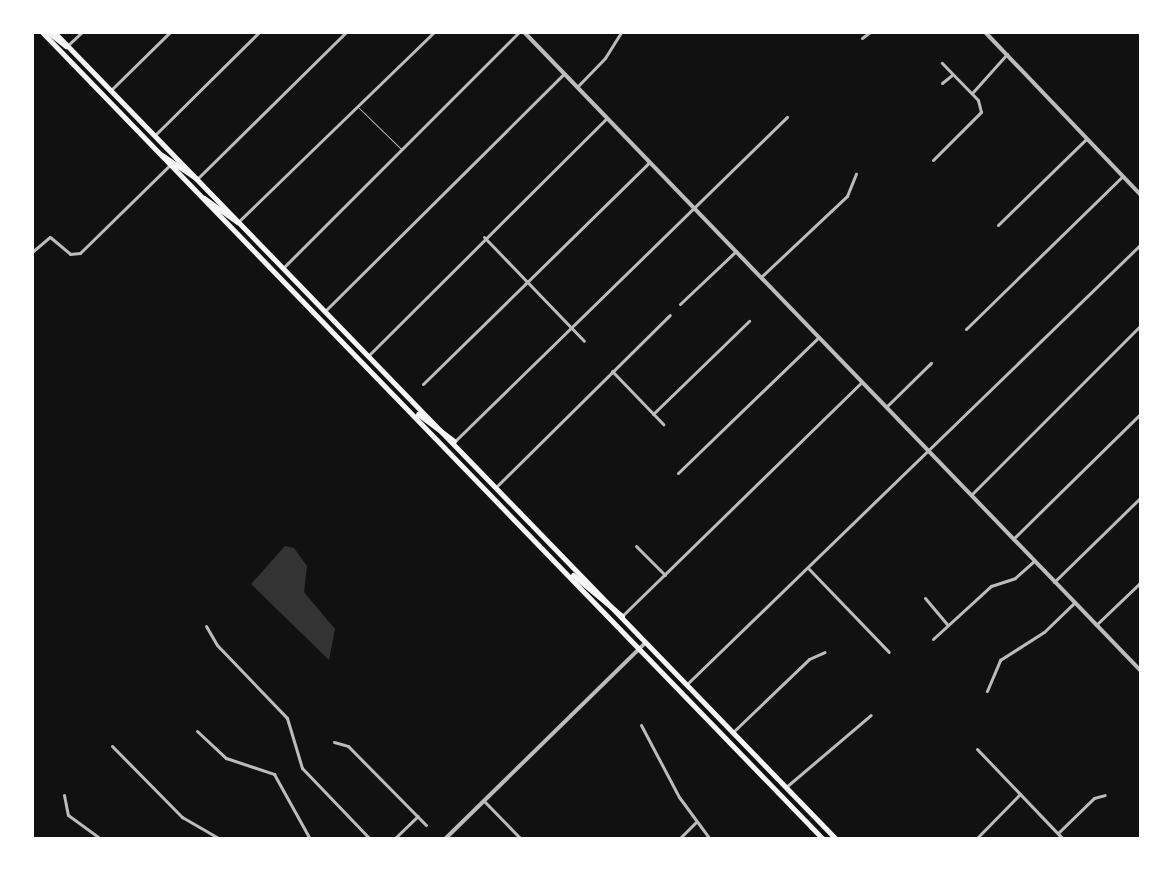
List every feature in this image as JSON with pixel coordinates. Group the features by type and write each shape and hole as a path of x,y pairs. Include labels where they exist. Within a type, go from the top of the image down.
{"main road":[{"path":"48,32 67,46 327,309 836,839"},
{"path":"48,32 161,154 415,413 823,839"},
{"path":"161,154 197,179"},
{"path":"204,198 238,222"},
{"path":"415,413 455,441"},
{"path":"569,574 622,616"},
{"path":"755,769 761,761"}],"street":[{"path":"67,46 82,32"},
{"path":"110,91 170,32"},
{"path":"154,136 259,32"},
{"path":"197,179 346,32"},
{"path":"238,222 434,32"},
{"path":"284,267 522,32 1140,669"},
{"path":"577,87 605,58 621,32"},
{"path":"862,38 870,32"},
{"path":"985,32 1141,195"},
{"path":"973,93 1007,54"},
{"path":"933,160 979,116 981,107 973,93 942,63"},
{"path":"327,309 564,74"},
{"path":"942,83 953,74"},
{"path":"455,441 569,325 787,117"},
{"path":"370,354 484,237 607,118"},
{"path":"998,225 1087,138"},
{"path":"423,384 650,163"},
{"path":"32,252 50,237 77,255 171,164"},
{"path":"761,277 847,196 856,174"},
{"path":"966,329 1123,176"},
{"path":"484,237 584,341"},
{"path":"687,684 1141,244"},
{"path":"680,304 736,251"},
{"path":"497,486 670,315"},
{"path":"653,414 749,321"},
{"path":"971,495 1141,325"},
{"path":"678,473 819,337"},
{"path":"886,407 931,363"},
{"path":"612,371 663,424"},
{"path":"622,616 862,382"},
{"path":"1013,539 1141,413"},
{"path":"1054,582 1141,497"},
{"path":"636,546 665,575"},
{"path":"933,639 991,586 1015,578 1034,561"},
{"path":"809,569 889,652"},
{"path":"1096,625 1141,582"},
{"path":"925,598 948,625"},
{"path":"987,691 1000,660 1044,632 1075,602"},
{"path":"206,626 217,645 287,718 302,768 370,839"},
{"path":"445,839 646,642"},
{"path":"733,732 809,659 825,652"},
{"path":"786,787 871,715"},
{"path":"641,725 710,839"},
{"path":"197,731 226,758 274,774 310,839"},
{"path":"334,742 348,746 426,825"},
{"path":"112,746 182,817 220,839"},
{"path":"977,749 1063,839"},
{"path":"976,839 1020,794"},
{"path":"64,795 68,815 98,838"},
{"path":"1058,833 1094,798 1105,795"},
{"path":"484,801 520,839"},
{"path":"394,839 418,816"},
{"path":"679,839 697,822"}],"lane":[{"path":"357,107 401,149"}],"shaded area":[{"path":"285,546 294,548 307,566 304,592 335,629 329,660 251,584"}]}
